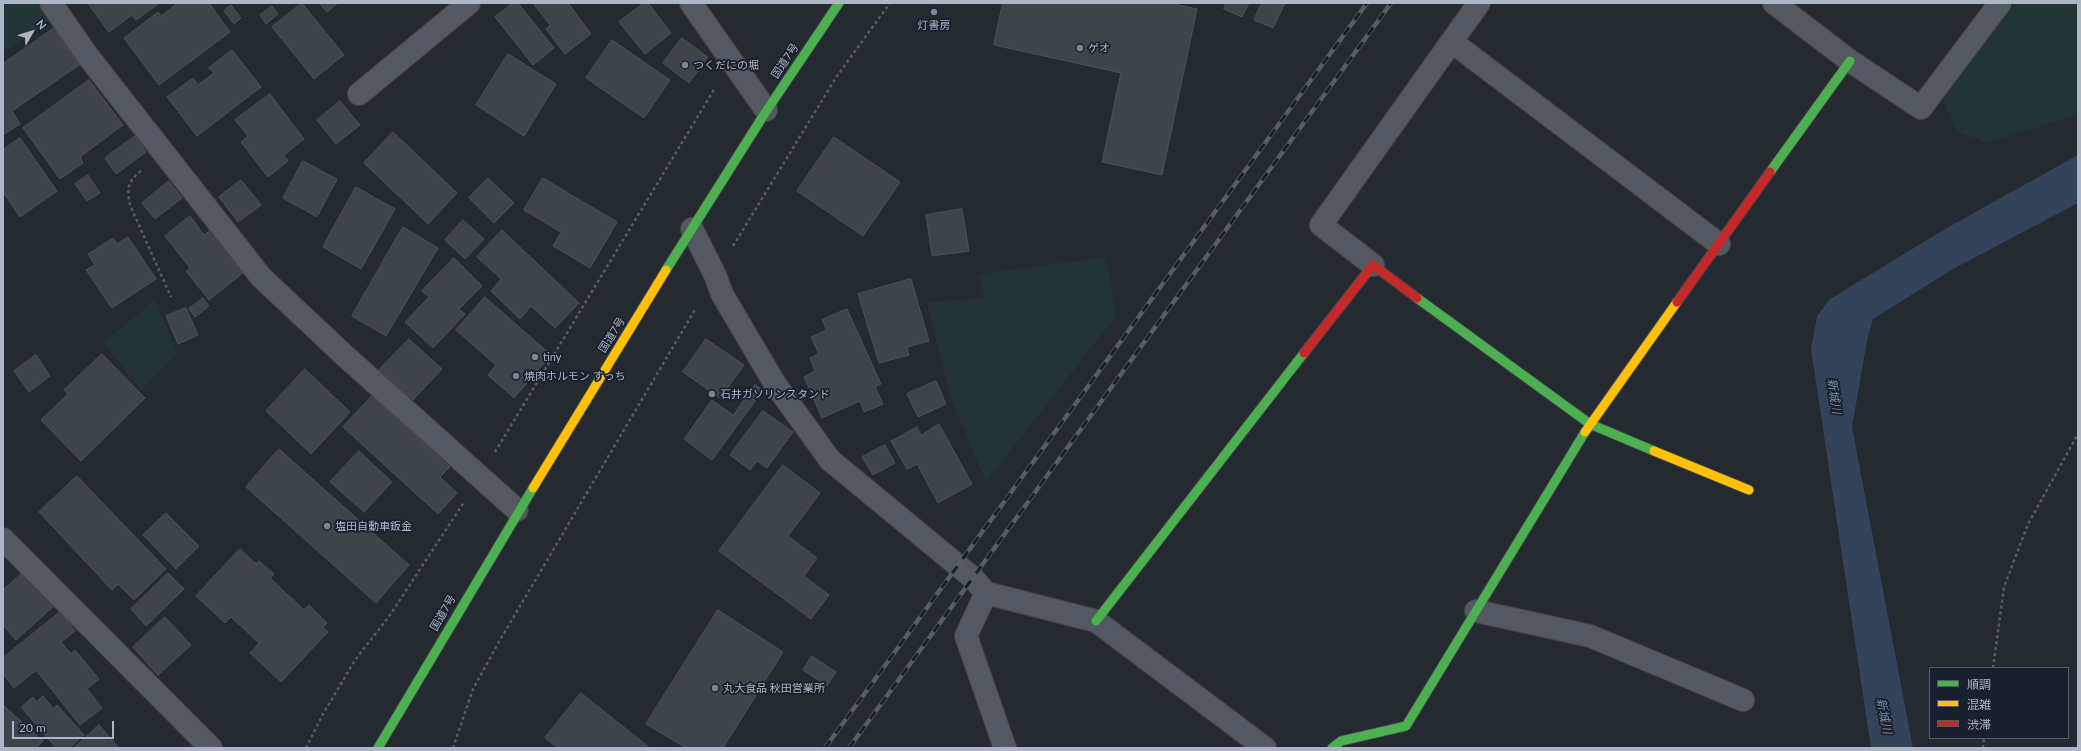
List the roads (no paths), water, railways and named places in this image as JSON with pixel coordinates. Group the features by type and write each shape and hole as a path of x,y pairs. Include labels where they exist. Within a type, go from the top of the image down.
{"main road":[{"name":"国道7号","path":"378,748 517,510 766,110 838,3"},
{"path":"1332,748 1341,741 1406,726 1590,424 1850,61"},
{"path":"1096,622 1373,265 1590,424 1749,490"}],"street":[{"path":"51,3 86,55 261,277 480,478 517,510"},
{"path":"359,94 469,3"},
{"path":"691,3 766,110"},
{"path":"1373,265 1321,225 1479,3"},
{"path":"1774,3 1850,61 1921,108 2000,3"},
{"path":"1452,42 1719,244"},
{"path":"692,229 715,275 722,294 775,384 830,460 973,578 986,593 1096,622 1265,748"},
{"path":"6,548 211,748"},
{"path":"986,593 966,636 1005,748"},
{"path":"1476,611 1590,636 1743,700"}],"water":[{"name":"新城川","path":"2078,155 2078,203 1953,269 1873,319 1867,341 1852,427 1913,748 1871,748 1811,349 1817,316 1830,299 1945,229"}],"railway":[{"path":"825,748 1367,3"},
{"path":"849,748 1391,3"}],"place":[{"name":"灯書房","path":"934,12"},
{"name":"ゲオ","path":"1080,48"},
{"name":"つくだにの堀","path":"685,65"},
{"name":"tiny","path":"535,357"},
{"name":"焼肉ホルモン すっち","path":"516,376"},
{"name":"石井ガソリンスタンド","path":"712,394"},
{"name":"塩田自動車鈑金","path":"327,526"},
{"name":"丸大食品 秋田営業所","path":"715,688"}]}
